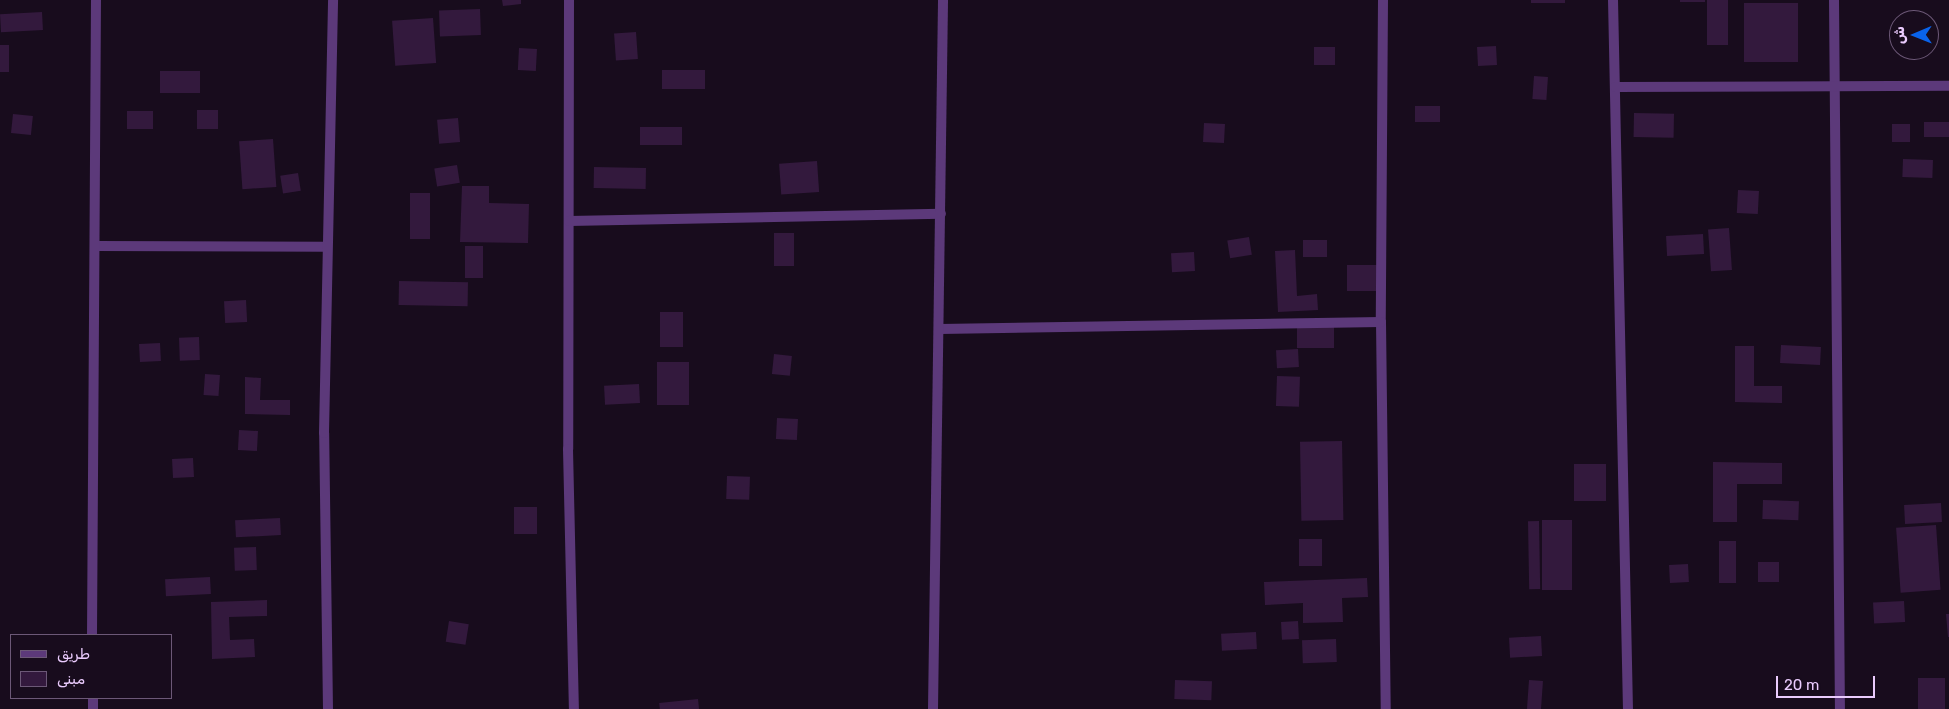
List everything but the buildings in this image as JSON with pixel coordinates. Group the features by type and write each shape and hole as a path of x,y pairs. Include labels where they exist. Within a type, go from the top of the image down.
{"street":[{"path":"92,634 96,246 96,0"},
{"path":"328,709 324,433 333,0"},
{"path":"569,0 568,449 574,709"},
{"path":"933,709 940,330 943,0"},
{"path":"1384,0 1381,322 1386,709"},
{"path":"1613,0 1628,709"},
{"path":"1834,0 1840,709"},
{"path":"1615,87 1949,86"},
{"path":"569,221 941,214"},
{"path":"96,246 327,248"},
{"path":"940,330 1381,322"}]}
